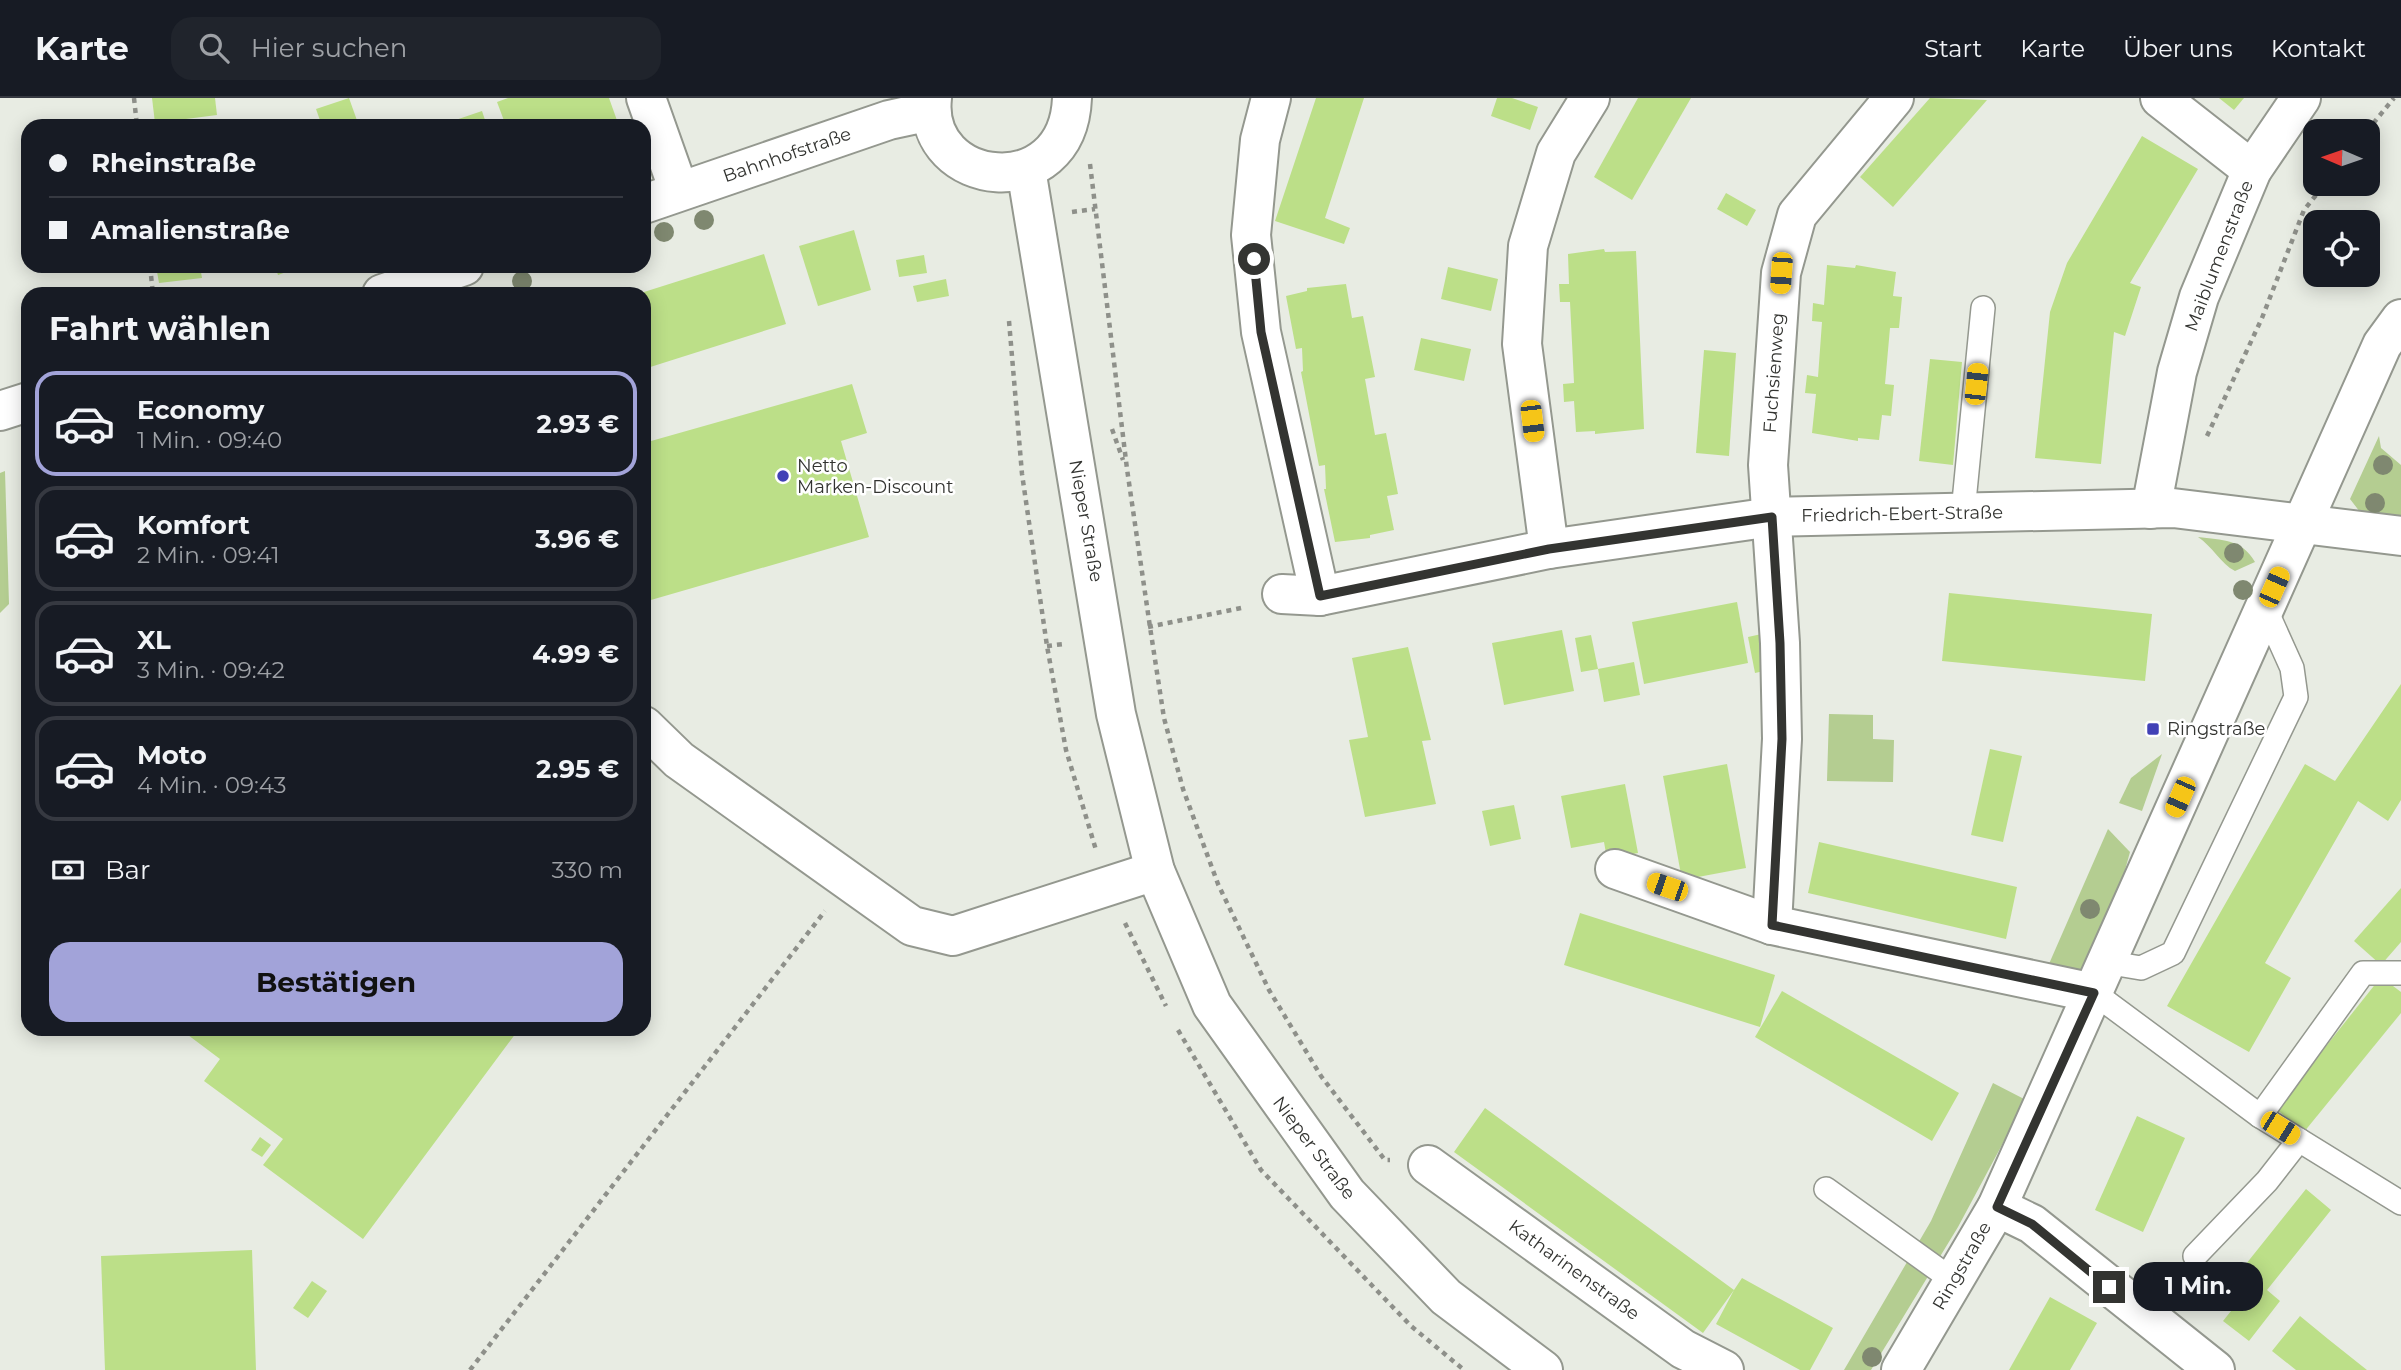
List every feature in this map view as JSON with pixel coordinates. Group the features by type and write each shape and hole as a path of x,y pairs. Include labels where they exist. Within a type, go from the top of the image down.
{"street":[{"path":"646,98 649,119"},
{"path":"931,104 940,138 956,157 978,170 1004,173 1026,169 1047,157 1063,139 1071,116 1072,98"},
{"path":"1271,98 1260,140 1251,235 1261,332 1320,596"},
{"path":"1549,549 1522,344 1528,246 1556,153 1590,98"},
{"name":"Fuchsienweg","path":"1772,925 1782,739 1780,643 1768,465 1781,273 1797,215 1894,98"},
{"path":"2160,98 2252,170"},
{"name":"Maiblumenstraße","path":"2151,509 2177,372 2199,297 2252,170 2301,98"},
{"name":"Bahnhofstraße","path":"662,197 931,104"},
{"path":"651,129 662,197"},
{"name":"Nieper Straße","path":"1026,169 1116,714 1155,872 1212,1005 1275,1098 1347,1195 1446,1297 1543,1370"},
{"path":"402,287 444,273"},
{"name":"Ringstraße","path":"1901,1370 1997,1207 2382,345 2401,319"},
{"path":"0,411 21,404"},
{"name":"Friedrich-Ebert-Straße","path":"1282,594 1320,596 1549,549 1772,517 2174,508 2401,536"},
{"path":"651,733 679,760 912,926 953,936 1155,872"},
{"path":"1615,869 1772,925 2100,977"},
{"name":"Katharinenstraße","path":"1428,1165 1683,1349 1724,1370"},
{"path":"1997,1207 2032,1224 2215,1370"}],"lane":[{"path":"1963,512 1983,308"},
{"path":"2100,977 2141,968 2172,953 2296,697 2292,668 2265,608"},
{"path":"2260,1116 2363,973 2401,973"},
{"path":"2100,977 2260,1116 2401,1203"},
{"path":"2195,1256 2267,1181 2299,1140"},
{"path":"1826,1189 1954,1281"}],"path":[{"path":"134,98 136,119"},
{"path":"2376,119 2393,98"},
{"path":"1091,156 1090,169 1107,288 1127,469 1164,718 1182,789 1218,884 1282,1012 1321,1076 1385,1160"},
{"path":"2202,448 2262,318 2304,210 2315,196"},
{"path":"1047,646 1251,606 1282,594"},
{"path":"470,1370 849,881"}],"green space":[{"path":"2379,436 2381,448 2401,465 2401,522 2360,512 2350,499"},
{"path":"5,471 9,604 0,613 0,473"},
{"path":"2198,537 2238,545 2250,554 2255,562 2235,571"},
{"path":"1829,714 1873,715 1873,739 1894,740 1893,782 1827,781"},
{"path":"2162,754 2142,811 2119,803 2131,778"},
{"path":"2108,829 2130,852 2122,881 2084,971 2045,973"},
{"path":"1993,1083 2026,1100 1958,1227 1871,1370 1844,1370 1931,1221"}],"building":[{"path":"152,98 215,98 217,115 155,119"},
{"path":"349,98 356,119 320,119 316,109"},
{"path":"508,98 609,98 616,119 503,119 497,102"},
{"path":"1316,98 1364,98 1325,218 1350,228 1344,244 1275,221"},
{"path":"1497,98 1512,98 1538,107 1530,130 1491,116"},
{"path":"1638,98 1691,98 1632,200 1594,177"},
{"path":"1930,98 1987,100 1893,207 1860,177"},
{"path":"2219,98 2244,98 2234,110"},
{"path":"482,111 485,119 459,119"},
{"path":"2142,136 2198,169 2130,283 2141,287 2125,336 2114,332 2101,464 2035,458 2050,312 2067,263"},
{"path":"1726,193 1756,210 1747,226 1717,209"},
{"path":"854,230 871,290 818,306 799,246"},
{"path":"1604,249 1605,252 1636,251 1644,429 1595,434 1595,431 1576,432 1574,401 1564,402 1563,384 1574,383 1570,302 1560,302 1559,284 1569,284 1568,254"},
{"path":"764,254 786,324 651,367 651,290"},
{"path":"924,255 927,273 899,277 896,260"},
{"path":"1827,265 1855,268 1856,265 1896,272 1893,296 1902,297 1899,328 1890,328 1885,384 1894,385 1891,416 1882,415 1879,440 1858,438 1858,441 1812,433 1816,394 1805,393 1807,375 1818,377 1822,322 1812,321 1813,303 1824,305"},
{"path":"1448,267 1498,279 1491,311 1441,299"},
{"path":"157,273 201,273 202,278 159,283"},
{"path":"946,279 949,296 917,302 913,286"},
{"path":"1346,284 1352,318 1363,316 1375,377 1365,379 1375,435 1386,433 1398,494 1387,496 1394,530 1370,535 1370,538 1335,542 1324,489 1325,465 1319,466 1301,372 1302,348 1296,349 1286,296 1307,291 1307,288"},
{"path":"1421,338 1471,349 1464,381 1414,370"},
{"path":"1704,350 1736,353 1729,456 1696,453"},
{"path":"1930,359 1962,362 1953,465 1919,461"},
{"path":"852,384 867,433 841,441 869,537 651,600 651,441"},
{"path":"1949,593 2152,614 2145,681 1942,661"},
{"path":"1737,602 1748,663 1644,684 1632,622"},
{"path":"1562,630 1574,691 1504,705 1492,643"},
{"path":"1766,633 1773,669 1755,673 1748,637"},
{"path":"1591,635 1598,669 1581,672 1575,638"},
{"path":"1408,647 1431,740 1422,741 1436,804 1365,817 1349,740 1368,737 1352,658"},
{"path":"1634,662 1640,695 1604,702 1598,669"},
{"path":"2401,684 2401,800 2388,821 2358,801 2265,963 2291,978 2249,1052 2167,1006 2305,764 2335,781"},
{"path":"1990,749 2022,756 2003,842 1971,835"},
{"path":"1727,764 1746,868 1682,880 1663,776"},
{"path":"1625,784 1638,853 1607,859 1604,842 1571,848 1561,796"},
{"path":"1514,805 1521,839 1490,846 1482,811"},
{"path":"1819,842 2017,887 2006,939 1808,893"},
{"path":"2401,888 2401,942 2381,965 2354,941"},
{"path":"1580,913 1775,975 1760,1027 1564,965"},
{"path":"2381,977 2401,992 2401,1013 2304,1132 2276,1109"},
{"path":"1782,991 1959,1093 1932,1141 1755,1037"},
{"path":"189,1036 514,1036 363,1239 263,1165 283,1139 204,1081 220,1059"},
{"path":"1485,1108 1734,1290 1703,1333 1454,1152"},
{"path":"2137,1116 2185,1138 2143,1232 2095,1210"},
{"path":"260,1137 271,1145 262,1157 251,1150"},
{"path":"2306,1189 2331,1210 2267,1290 2280,1301 2249,1341 2223,1321 2255,1281 2242,1269"},
{"path":"252,1250 256,1370 105,1370 101,1256"},
{"path":"1742,1278 1833,1328 1810,1370 1800,1370 1716,1324"},
{"path":"312,1281 327,1291 308,1318 293,1308"},
{"path":"2050,1297 2097,1323 2070,1370 2009,1370"},
{"path":"2300,1316 2367,1370 2296,1370 2272,1351"}],"place":[{"name":"Netto Marken-Discount","path":"783,476"},
{"name":"Ringstraße","path":"2153,729"}],"route":[{"path":"1254,259 1261,332 1320,596 1549,549 1772,517 1780,643 1782,739 1772,925 2094,993 1997,1207 2032,1224 2109,1287"}]}
